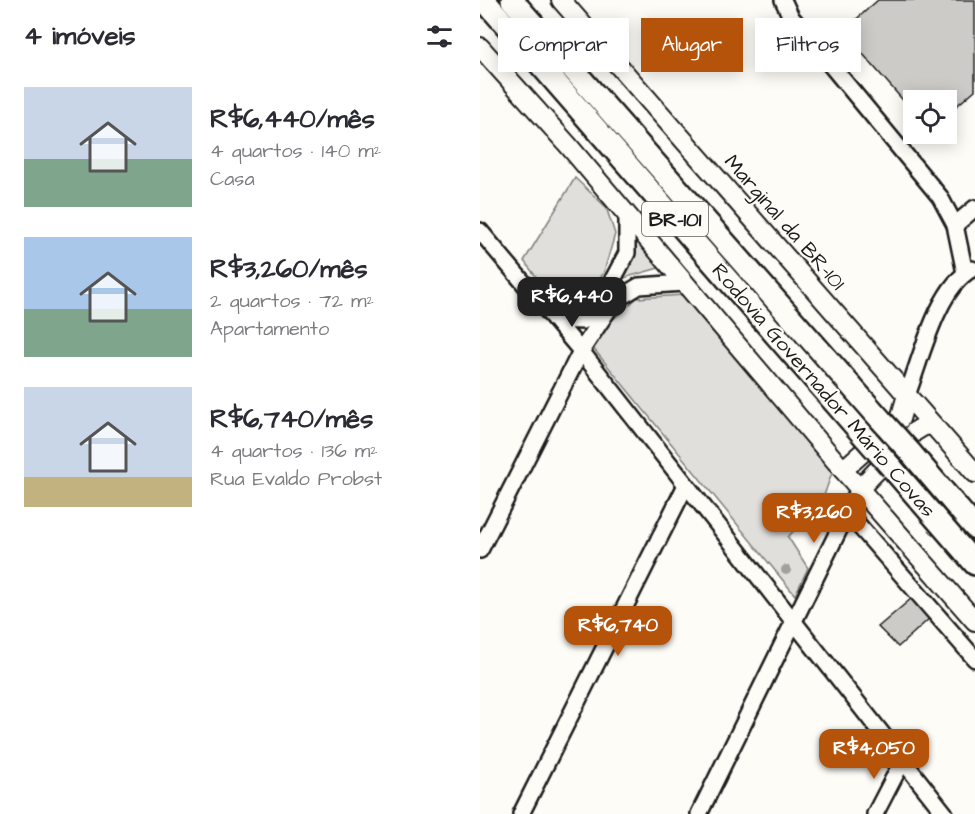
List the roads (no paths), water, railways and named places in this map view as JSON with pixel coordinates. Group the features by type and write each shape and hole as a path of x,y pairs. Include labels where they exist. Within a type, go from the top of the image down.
{"highway":[{"name":"Rodovia Governador Mário Covas","path":"512,0 975,528"},
{"name":"Rodovia Governador Mário Covas","path":"485,1 975,564"}],"main road":[{"name":"Marginal da BR-101","path":"561,0 975,473"},
{"path":"480,47 545,118 859,489 975,621"},
{"path":"843,470 900,419 907,395"},
{"path":"859,489 914,432 924,426 933,425"}],"street":[{"path":"783,0 791,17 964,223 970,271 946,296 907,395"},
{"path":"964,223 975,208"},
{"path":"581,351 594,316 627,253 627,215"},
{"path":"480,231 581,351 945,814"},
{"path":"480,550 581,351 614,301 639,286 684,283"},
{"path":"555,320 583,321 594,316"},
{"path":"521,814 686,484"},
{"path":"699,814 859,489"},
{"path":"848,513 975,659"},
{"path":"875,814 903,760"}]}
